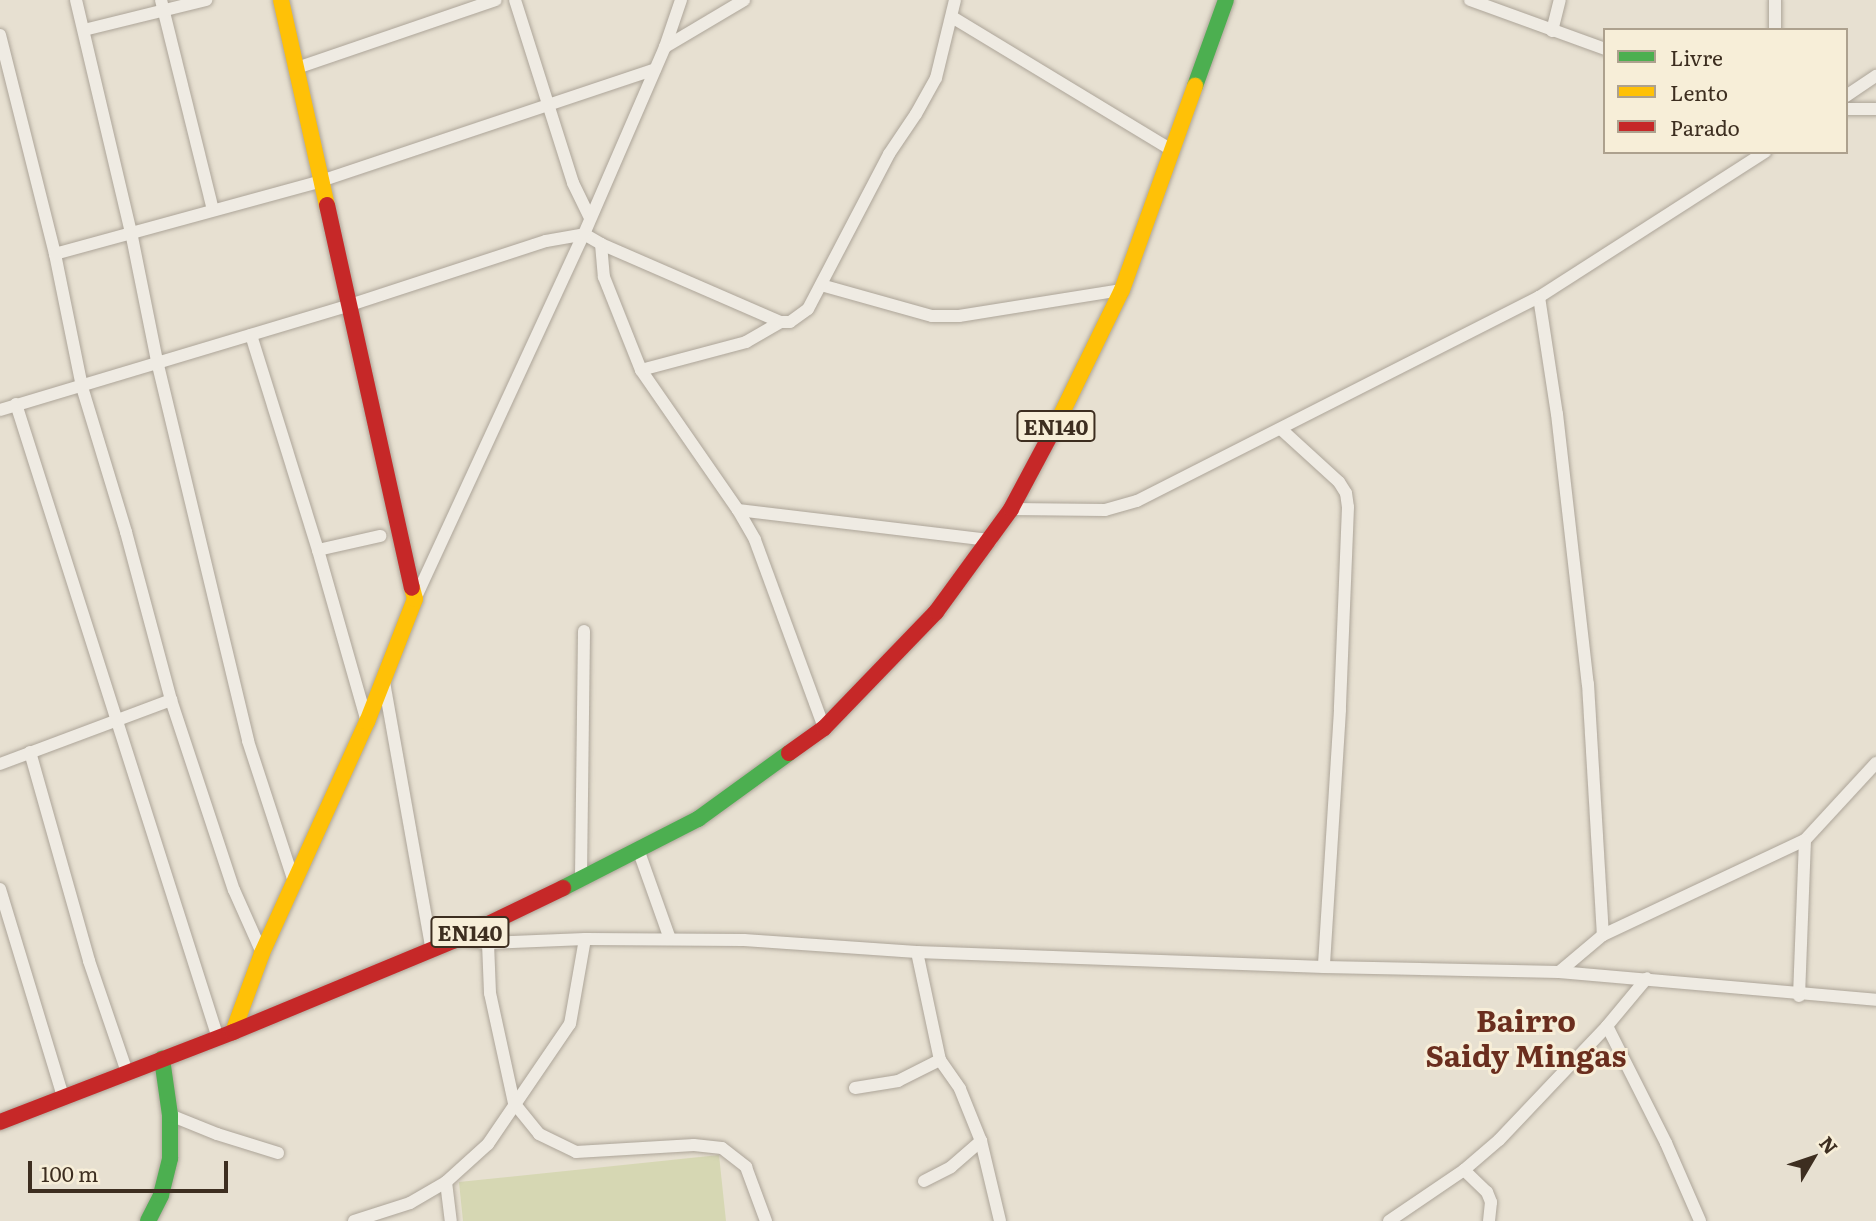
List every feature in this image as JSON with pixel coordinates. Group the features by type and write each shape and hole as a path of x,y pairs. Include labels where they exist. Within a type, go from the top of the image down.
{"main road":[{"path":"225,1035 367,722 415,599 281,0"},
{"name":"EN140","path":"0,1122 225,1035 431,947 455,940 581,877 639,852 698,819 824,728 936,612 1011,509 1087,368 1122,290 1226,0"},
{"path":"148,1221 162,1195 170,1158 170,1115 162,1059"}],"street":[{"path":"76,0 131,232 157,361 248,741 270,816 294,881"},
{"path":"84,30 162,5 206,0"},
{"path":"297,68 496,0"},
{"path":"515,0 573,183 590,218"},
{"path":"415,599 584,234 665,47 681,0"},
{"path":"665,47 744,0"},
{"path":"0,410 350,305 546,241 584,234 601,244 780,322 790,322 807,309 889,154 936,78 955,0"},
{"path":"1470,0 1603,48"},
{"path":"1552,31 1560,0"},
{"path":"1774,28 1775,0"},
{"path":"162,5 213,210"},
{"path":"953,17 1172,150"},
{"path":"0,35 55,254 82,387 171,700 234,890 262,953"},
{"path":"55,254 321,181 655,69"},
{"path":"1848,95 1876,76"},
{"path":"1848,109 1876,109"},
{"path":"1011,509 1105,510 1137,501 1539,297 1762,154"},
{"path":"601,244 604,277 641,370 738,510 771,577 824,728"},
{"path":"821,285 932,316 959,316 1122,290"},
{"path":"1539,297 1557,414 1588,684 1603,936"},
{"path":"641,370 746,342 780,322"},
{"path":"251,335 318,550 367,722"},
{"path":"16,404 116,719 225,1035"},
{"path":"1282,429 1339,482 1346,493 1348,508 1340,710 1324,967"},
{"path":"738,510 991,540"},
{"path":"318,550 380,536"},
{"path":"581,877 584,631"},
{"path":"384,681 431,947"},
{"path":"0,764 171,700"},
{"path":"30,752 89,961 127,1072"},
{"path":"1559,972 1603,936 1805,840 1876,763"},
{"path":"1800,996 1805,840"},
{"path":"639,852 670,939"},
{"path":"0,889 63,1096"},
{"path":"354,1221 410,1203 446,1182 488,1144 514,1102 570,1024 585,939"},
{"path":"455,940 488,943 670,939 918,952 1324,967 1559,972 1647,978 1800,996 1876,1000"},
{"path":"488,943 490,993 514,1102 539,1134 576,1152 694,1145 722,1148 746,1167 766,1221"},
{"path":"918,952 940,1060 960,1089 981,1141 1000,1221"},
{"path":"1389,1221 1464,1170 1499,1140 1607,1027 1647,978"},
{"path":"1607,1027 1654,1118 1700,1221"},
{"path":"855,1088 898,1081 940,1060"},
{"path":"170,1115 217,1135 278,1153"},
{"path":"924,1181 951,1167 981,1141"},
{"path":"1464,1170 1487,1192 1491,1202 1489,1221"},
{"path":"446,1182 451,1221"}],"green space":[{"path":"719,1155 726,1221 463,1221 459,1182"}],"traffic: fast":[{"path":"1195,86 1226,0"},
{"path":"563,888 698,819 789,753"},
{"path":"148,1221 161,1195 170,1158 170,1115 162,1059"}],"traffic: slow":[{"path":"281,0 327,205"},
{"path":"1057,423 1122,290 1195,86"},
{"path":"233,1032 262,953 367,722 415,599 412,588"}],"traffic: jam":[{"path":"327,205 412,588"},
{"path":"789,753 824,728 936,612 1011,509 1057,423"},
{"path":"0,1122 233,1032 455,940 563,888"}],"district":[{"name":"Bairro Saidy Mingas","path":"1526,1036"}]}
